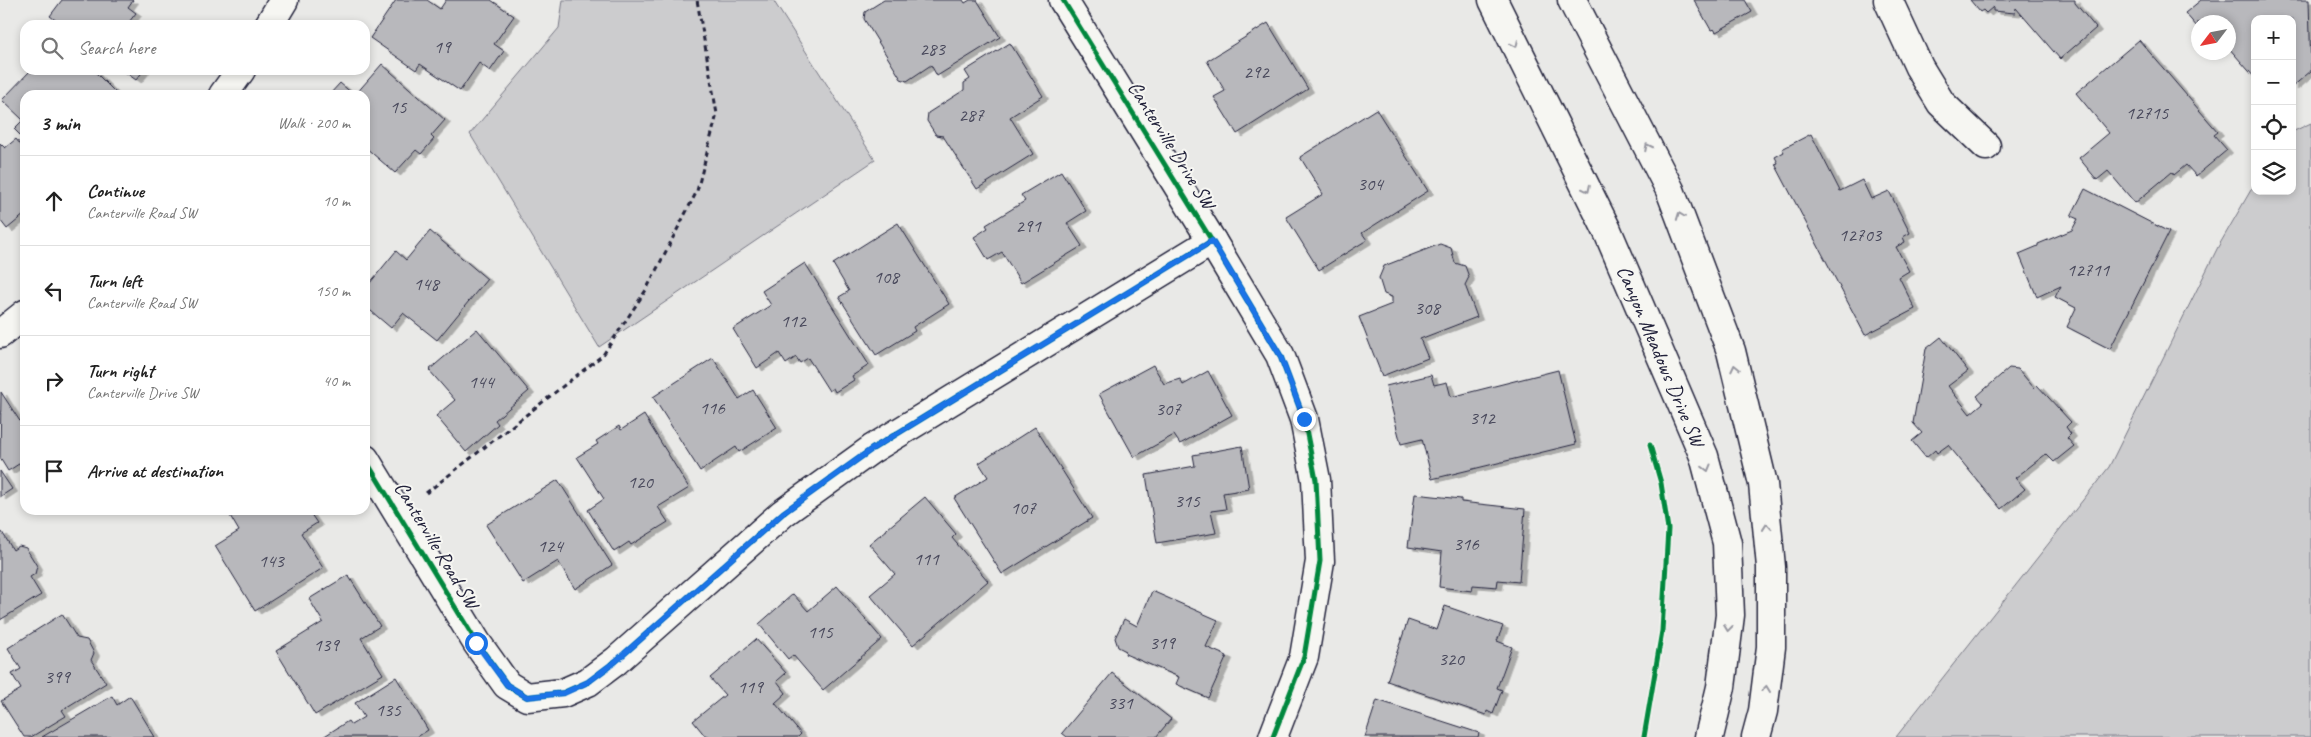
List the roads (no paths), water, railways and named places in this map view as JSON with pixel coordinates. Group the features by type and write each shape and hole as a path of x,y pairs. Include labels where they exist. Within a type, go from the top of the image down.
{"street":[{"path":"272,20 284,0"},
{"name":"Canterville Drive SW","path":"1063,0 1280,355 1304,419 1316,480 1320,562 1304,657 1273,737"},
{"name":"Canyon Meadows Drive SW","path":"1493,0 1607,230 1704,456 1727,542 1730,614 1721,686 1709,737"},
{"path":"1572,0 1670,190 1731,351 1763,484 1770,567 1771,647 1764,711 1756,737"},
{"path":"1888,0 1919,67 1941,103 1986,146"},
{"path":"227,90 237,75"},
{"name":"Canterville Road SW","path":"370,467 476,643 507,685 527,697 564,693 588,682 616,661 783,513 827,479 872,449 1212,241"},
{"path":"0,334 20,318"}]}
